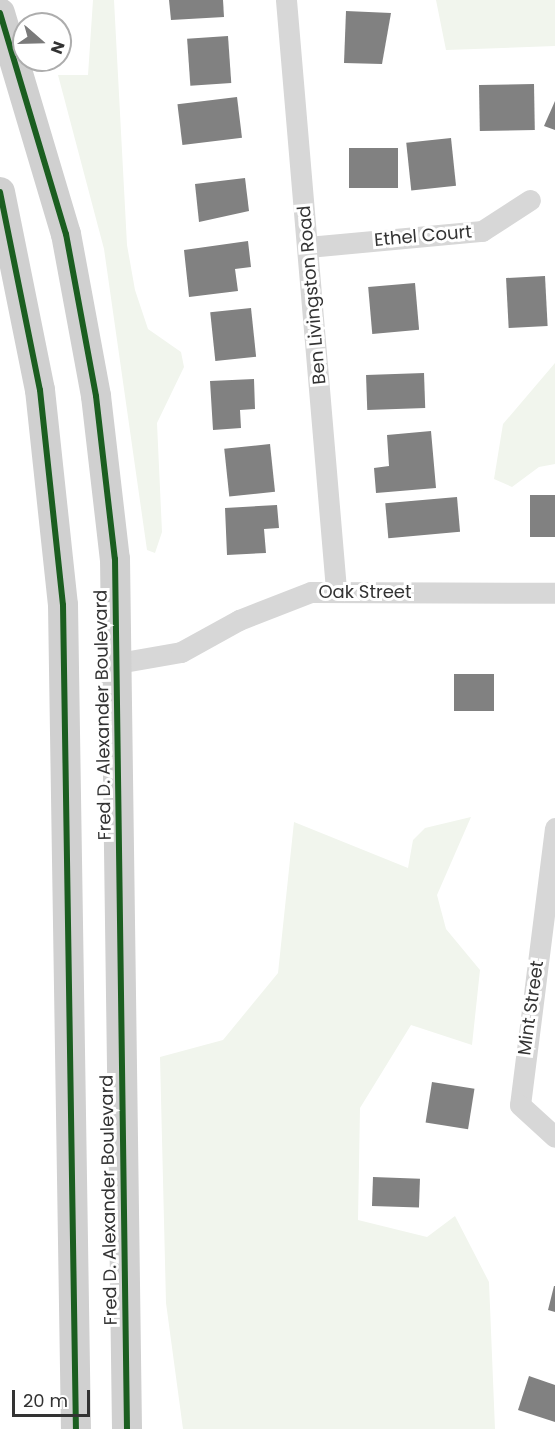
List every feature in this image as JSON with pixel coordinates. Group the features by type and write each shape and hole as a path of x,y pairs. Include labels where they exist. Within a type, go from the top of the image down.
{"main road":[{"name":"Fred D. Alexander Boulevard","path":"0,13 58,202 96,396 115,559 127,1429"},
{"name":"Fred D. Alexander Boulevard","path":"0,192 40,390 63,605 76,1429"}],"street":[{"name":"Ben Livingston Road","path":"286,0 336,589"},
{"name":"Ethel Court","path":"308,247 482,231 530,200"},
{"name":"Oak Street","path":"118,663 181,652 295,595 336,589 555,593"},
{"name":"Mint Street","path":"555,828 520,1086 523,1112 555,1137"}],"shaded area":[{"path":"93,0 114,0 127,245 135,290 148,329 181,352 184,367 157,423 162,532 155,553 147,550 104,249 58,75 88,75"},
{"path":"436,0 555,0 555,46 446,50"},
{"path":"555,363 555,464 539,467 512,487 494,479 503,424"},
{"path":"471,817 437,895 446,929 480,970 472,1045 411,1025 360,1108 358,1220 427,1237 455,1216 489,1282 495,1429 183,1429 166,1303 160,1057 223,1040 278,973 294,822 408,868 413,840 425,828"}],"building":[{"path":"169,0 223,0 224,17 171,20"},
{"path":"346,11 391,13 382,64 344,63"},
{"path":"228,36 231,83 190,86 187,39"},
{"path":"534,84 535,130 480,131 479,85"},
{"path":"237,97 242,138 182,145 177,104"},
{"path":"555,101 555,130 544,126"},
{"path":"451,138 456,186 411,190 406,143"},
{"path":"349,148 398,148 398,188 349,188"},
{"path":"245,178 249,211 199,222 195,184"},
{"path":"248,241 251,267 235,269 238,291 189,297 184,250"},
{"path":"545,276 548,326 509,328 506,278"},
{"path":"415,283 419,330 372,334 368,287"},
{"path":"251,308 256,357 215,361 210,312"},
{"path":"424,373 425,408 367,410 366,375"},
{"path":"254,379 255,409 240,410 241,428 213,430 210,381"},
{"path":"431,431 436,488 376,493 374,468 389,466 387,435"},
{"path":"270,444 275,492 229,497 224,449"},
{"path":"530,495 555,495 555,537 530,537"},
{"path":"457,497 460,532 388,538 385,503"},
{"path":"277,505 279,528 264,529 266,553 227,555 225,508"},
{"path":"454,674 494,674 494,711 454,711"},
{"path":"432,1082 474,1089 468,1129 426,1122"},
{"path":"373,1177 420,1179 419,1208 372,1206"},
{"path":"555,1286 555,1312 548,1310"},
{"path":"529,1376 555,1385 555,1422 518,1410"}],"cycle path":[{"path":"0,13 66,234 96,396 115,559 127,1429"},
{"path":"0,192 40,390 63,605 76,1429"}]}
